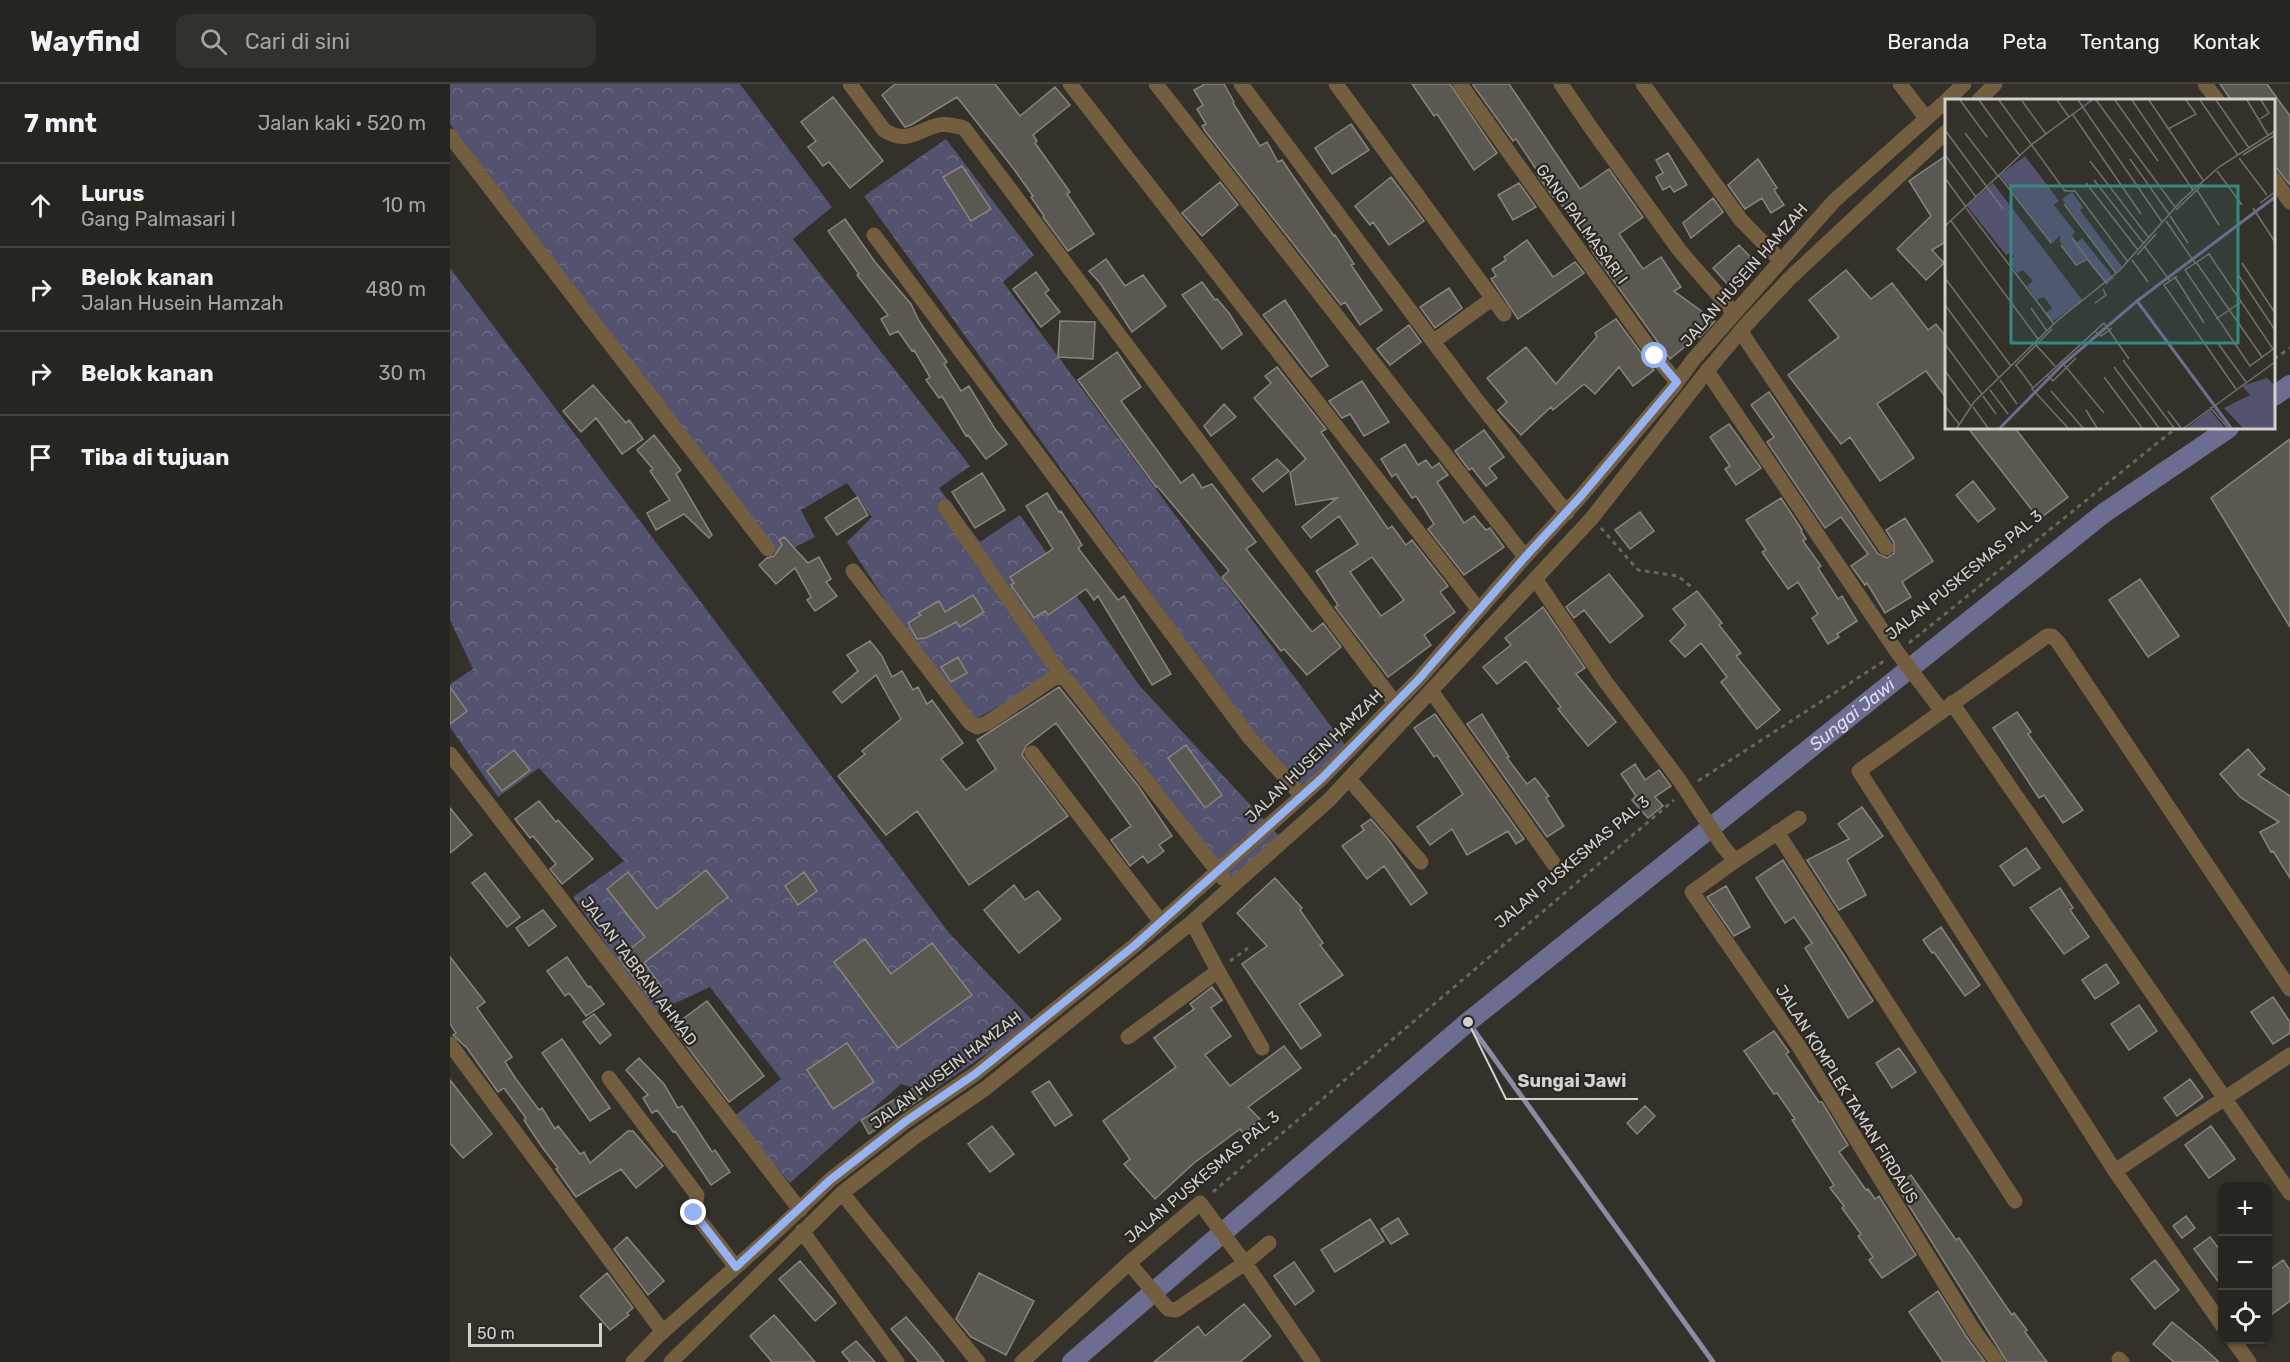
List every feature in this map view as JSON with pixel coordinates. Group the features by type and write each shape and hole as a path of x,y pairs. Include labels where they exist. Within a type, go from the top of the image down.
{"street":[{"path":"850,84 884,130 891,135 905,138 938,125 950,124 964,128 1395,703"},
{"path":"1070,84 1479,610"},
{"path":"1156,84 1525,557"},
{"path":"1241,84 1566,513"},
{"path":"1336,84 1504,314"},
{"name":"GANG PALMASARI I","path":"1460,84 1648,346 1677,382"},
{"path":"1561,84 1680,251 1734,313"},
{"path":"1643,84 1741,220 1780,260"},
{"path":"1900,84 1926,118"},
{"name":"JALAN HUSEIN HAMZAH","path":"1949,99 1964,84"},
{"path":"1980,99 1995,84"},
{"path":"2205,84 2216,99"},
{"name":"JALAN HUSEIN HAMZAH","path":"633,1362 830,1180 906,1121 939,1100 998,1056 1161,922 1322,778 1419,679 1582,495 1734,313 1834,201 1945,103"},
{"name":"JALAN HUSEIN HAMZAH","path":"671,1362 842,1194 916,1136 986,1088 1192,922 1313,816 1432,692 1595,514 1707,371 1789,279 1945,134"},
{"path":"450,136 768,549"},
{"path":"2275,180 2290,202"},
{"path":"874,235 1249,737 1302,796"},
{"path":"1434,341 1493,298"},
{"path":"1741,332 1886,548"},
{"path":"1707,371 1925,691 1947,707 2226,1099 2290,1193"},
{"path":"1582,495 1595,514"},
{"path":"945,507 1062,676 1231,887"},
{"path":"853,571 970,723 977,727 987,723 1057,676 1062,676"},
{"path":"1536,580 1605,681 1735,861 1799,818"},
{"path":"2218,1317 2115,1171 1859,771 2047,636 2052,636 2290,989"},
{"path":"1432,692 1556,867"},
{"path":"1032,753 1161,922"},
{"name":"JALAN TABRANI AHMAD","path":"450,754 800,1210"},
{"path":"1349,779 1421,862"},
{"path":"1777,832 2015,1202"},
{"name":"JALAN KOMPLEK TAMAN FIRDAUS","path":"1735,861 1692,892 1800,1048 1974,1330 1997,1362"},
{"path":"1192,922 1262,1048"},
{"path":"1128,1037 1218,971"},
{"path":"450,1044 663,1332"},
{"path":"2115,1171 2290,1055"},
{"path":"609,1078 697,1195 694,1213 736,1267"},
{"path":"842,1194 978,1362"},
{"path":"1204,1208 1313,1362"},
{"name":"JALAN PUSKESMAS PAL 3","path":"1022,1362 1204,1208"},
{"path":"802,1232 897,1362"},
{"path":"1134,1268 1168,1309 1176,1310 1245,1263 1269,1243"},
{"path":"2236,1344 2249,1362"}],"path":[{"path":"2275,358 2290,348"},
{"name":"JALAN PUSKESMAS PAL 3","path":"1204,1208 1685,790 1901,656 2175,429"},
{"path":"1595,514 1638,570 1678,576 1694,590"},
{"path":"1218,971 1248,948"}],"green space":[{"path":"450,84 740,84 832,207 793,239 970,466 939,488 980,542 1020,515 1139,685 1281,838 1230,884 1061,669 970,723 931,670 847,542 872,517 847,483 801,510 815,537 778,556 450,124"},
{"path":"946,139 1034,255 1003,282 1347,748 1298,797 864,196"},
{"path":"450,268 950,934 1034,1022 929,1093 901,1084 790,1183 733,1117 781,1079 710,987 654,1013 573,897 624,861 539,768 498,797 450,727 450,684 473,669 450,620"}],"building":[{"path":"895,84 995,84 1020,116 1055,87 1070,105 1033,135 1037,141 1035,143 1070,192 1067,194 1094,234 1068,251 1043,217 1031,197 1033,196 1013,168 957,97 905,127 882,95"},
{"path":"1205,84 1224,84 1260,146 1267,142 1278,162 1282,160 1335,235 1354,264 1351,265 1382,310 1360,325 1345,302 1341,305 1205,131 1202,126 1206,124 1197,109 1203,105 1194,90"},
{"path":"1412,84 1450,84 1497,153 1474,170 1437,114 1434,116"},
{"path":"1509,84 1580,189 1609,169 1643,217 1619,234 1643,269 1661,257 1681,287 1674,291 1715,321 1700,337 1698,336 1670,359 1592,251 1564,206 1555,196 1553,197 1536,173 1538,172 1516,139 1513,141 1473,85"},
{"path":"2220,84 2267,84 2290,116 2290,185 2275,166 2275,99 2230,99"},
{"path":"833,97 883,161 850,188 829,162 823,166 808,147 816,141 801,122"},
{"path":"1351,124 1369,150 1332,174 1315,148"},
{"path":"1668,153 1687,185 1674,192 1670,186 1663,190 1656,177 1663,173 1656,160"},
{"path":"1945,156 1945,242 1932,250 1944,263 1926,280 1897,249 1931,216 1909,181"},
{"path":"1758,159 1777,188 1774,190 1784,205 1771,213 1762,198 1745,209 1728,185"},
{"path":"962,166 991,209 971,221 943,177"},
{"path":"1391,177 1424,221 1389,245 1373,222 1370,225 1355,206"},
{"path":"1220,182 1238,205 1202,236 1182,213"},
{"path":"1519,183 1536,207 1513,220 1498,195"},
{"path":"1713,198 1723,212 1691,238 1683,223"},
{"path":"845,219 875,262 911,304 919,321 947,362 944,364 961,391 969,386 995,429 1007,444 986,459 968,435 966,436 942,396 939,398 926,380 930,377 914,350 912,351 898,331 890,335 881,319 888,315 857,275 859,274 828,231"},
{"path":"1527,240 1553,277 1575,262 1584,273 1518,319 1491,279 1496,276 1492,269 1506,260 1504,257"},
{"path":"1739,245 1758,265 1731,288 1713,268"},
{"path":"1106,259 1125,286 1143,275 1166,306 1132,332 1100,283 1089,271"},
{"path":"1846,270 1871,299 1892,283 1928,330 1936,324 1945,335 1945,396 1926,371 1877,404 1914,458 1880,481 1850,437 1841,444 1788,375 1839,337 1809,300"},
{"path":"1036,272 1049,290 1045,293 1060,312 1041,327 1013,289"},
{"path":"1202,282 1215,300 1217,299 1229,313 1242,334 1222,349 1182,295"},
{"path":"1449,288 1462,308 1435,328 1420,307"},
{"path":"1285,300 1328,366 1311,377 1263,315"},
{"path":"1616,319 1654,370 1633,386 1619,367 1595,394 1584,384 1553,410 1551,407 1521,435 1498,410 1507,402 1487,378 1526,347 1556,384 1597,337 1595,333"},
{"path":"1060,321 1095,322 1093,359 1058,357"},
{"path":"1409,325 1421,342 1390,365 1377,349"},
{"path":"1117,352 1141,387 1121,401 1181,483 1193,474 1202,488 1212,484 1256,542 1246,549 1312,632 1323,623 1341,647 1307,675 1284,649 1281,651 1222,577 1229,571 1156,487 1078,380"},
{"path":"1277,367 1326,429 1321,432 1388,529 1392,526 1406,545 1412,540 1448,586 1440,592 1455,612 1424,635 1431,645 1388,677 1335,607 1338,605 1316,571 1358,544 1339,516 1311,538 1302,527 1337,498 1296,505 1290,473 1306,459 1254,398 1271,383 1265,376","holes":["1372,557 1404,600 1381,616 1350,572"]},
{"path":"1362,381 1389,422 1364,436 1350,414 1342,418 1329,401"},
{"path":"593,385 626,423 629,420 643,439 622,454 596,418 581,432 563,411"},
{"path":"1769,392 1878,554 1887,558 1894,553 1894,543 1886,530 1905,518 1933,561 1902,582 1911,597 1885,613 1867,583 1865,585 1851,566 1868,554 1841,517 1825,528 1767,442 1774,437 1751,405"},
{"path":"1224,404 1236,417 1211,436 1204,426"},
{"path":"1729,424 1761,468 1736,485 1725,469 1730,466 1710,437"},
{"path":"1969,429 2016,429 2068,497 2039,519"},
{"path":"1484,430 1504,457 1489,468 1497,478 1486,486 1472,468 1469,470 1455,451"},
{"path":"654,435 681,470 676,474 712,535 709,538 684,514 656,530 647,513 670,500 650,471 653,469 637,450"},
{"path":"2290,439 2290,627 2211,498"},
{"path":"1405,444 1418,465 1426,460 1432,468 1439,463 1448,475 1437,482 1464,523 1474,516 1486,530 1490,528 1504,547 1464,575 1428,529 1434,524 1416,496 1412,498 1396,474 1392,477 1381,459"},
{"path":"1277,459 1289,471 1263,492 1252,479"},
{"path":"982,473 1005,510 975,528 952,492"},
{"path":"1973,481 1995,509 1978,522 1956,495"},
{"path":"1047,493 1082,545 1078,548 1118,600 1124,596 1171,674 1152,685 1098,596 1094,600 1086,589 1048,615 1045,611 1034,618 1011,585 1014,583 1010,577 1053,549 1026,506"},
{"path":"857,497 868,515 837,535 825,518"},
{"path":"1781,498 1802,530 1806,539 1803,541 1821,566 1818,568 1838,599 1842,596 1857,621 1837,634 1839,637 1828,644 1812,618 1818,614 1798,582 1788,589 1762,552 1766,550 1746,520"},
{"path":"1640,512 1654,531 1630,549 1615,530"},
{"path":"784,537 808,563 819,557 831,579 826,582 837,596 815,611 807,600 811,597 795,568 776,584 759,565 767,558 774,556 782,545 779,540"},
{"path":"1609,574 1643,616 1610,643 1584,610 1574,618 1566,607"},
{"path":"2140,579 2179,636 2148,657 2109,600"},
{"path":"1697,591 1722,623 1719,625 1741,653 1736,656 1780,710 1757,729 1721,682 1727,677 1701,643 1685,657 1670,641 1686,625 1673,609"},
{"path":"973,595 984,612 960,627 956,622 926,638 917,639 908,623 921,615 918,613 939,601 945,612"},
{"path":"1543,607 1585,668 1576,674 1616,722 1588,746 1558,709 1561,707 1526,661 1497,684 1483,667 1511,645 1505,638"},
{"path":"870,641 882,656 892,677 902,671 913,690 918,687 927,704 932,700 963,743 941,759 966,790 996,769 977,740 1059,687 1139,787 1172,836 1159,845 1164,851 1148,863 1143,856 1130,866 1111,840 1131,826 1056,723 1026,746 1022,755 1068,816 969,885 917,811 886,835 838,776 865,754 862,751 901,719 876,675 842,703 833,692 858,671 847,655"},
{"path":"958,657 967,673 951,682 941,667"},
{"path":"450,687 467,711 450,724"},
{"path":"2017,712 2031,732 2028,734 2083,810 2063,823 2044,795 2039,798 1993,728"},
{"path":"1435,714 1524,839 1516,844 1508,831 1467,855 1452,829 1430,845 1417,827 1463,794 1437,755 1434,757 1414,728"},
{"path":"1482,714 1509,757 1507,758 1527,784 1535,778 1549,796 1546,798 1564,826 1547,837 1467,724"},
{"path":"1186,745 1222,795 1205,808 1168,758"},
{"path":"2248,749 2265,769 2258,775 2290,796 2290,878 2260,832 2279,822 2240,797 2220,774"},
{"path":"514,750 530,770 502,791 487,771"},
{"path":"1635,764 1645,780 1659,770 1671,786 1655,797 1663,806 1648,818 1632,800 1636,796 1621,774"},
{"path":"539,801 556,822 558,820 593,859 562,884 550,869 556,864 533,836 530,838 515,819"},
{"path":"1862,807 1883,836 1847,860 1866,895 1839,910 1807,860 1849,839 1838,824"},
{"path":"450,808 472,835 450,853"},
{"path":"1371,819 1427,893 1411,905 1384,866 1367,879 1342,846 1364,830 1361,826"},
{"path":"2026,848 2040,868 2014,886 2000,866"},
{"path":"1783,860 1873,1001 1848,1018 1805,948 1812,943 1794,917 1785,923 1756,878"},
{"path":"706,870 728,897 644,963 661,986 648,995 619,958 645,937 607,889 628,872 657,909"},
{"path":"804,872 817,891 798,905 785,886"},
{"path":"485,873 520,917 507,927 472,883"},
{"path":"1275,878 1302,908 1300,910 1323,943 1320,945 1343,975 1299,1004 1321,1035 1301,1049 1242,964 1267,946 1237,913"},
{"path":"1014,885 1025,900 1038,891 1061,919 1019,953 984,910"},
{"path":"1726,886 1750,927 1734,936 1707,897"},
{"path":"2060,888 2073,908 2070,910 2089,937 2064,954 2030,908"},
{"path":"543,910 556,926 529,946 516,928"},
{"path":"1941,927 1980,985 1965,996 1923,940"},
{"path":"865,939 891,974 932,943 972,995 898,1048 834,962"},
{"path":"450,957 485,1002 477,1008 512,1057 505,1062 516,1079 539,1110 542,1108 555,1129 558,1126 580,1154 584,1152 590,1163 628,1131 633,1131 663,1166 636,1188 621,1169 576,1197 524,1120 526,1118 504,1088 498,1092 467,1048 453,1035 456,1033 450,1024"},
{"path":"567,957 588,987 590,986 604,1004 586,1016 569,993 565,996 547,971"},
{"path":"2106,964 2119,983 2095,999 2082,980"},
{"path":"1212,987 1222,1000 1211,1008 1231,1036 1205,1055 1230,1086 1284,1046 1301,1068 1248,1107 1260,1119 1244,1134 1240,1129 1194,1163 1155,1199 1124,1164 1130,1159 1103,1121 1176,1067 1154,1038 1194,1009 1190,1004"},
{"path":"2273,997 2290,1022 2290,1033 2273,1044 2251,1012"},
{"path":"707,1001 764,1076 729,1102 672,1027"},
{"path":"2139,1005 2157,1031 2129,1050 2111,1024"},
{"path":"594,1014 611,1035 600,1044 583,1022"},
{"path":"1774,1031 1789,1052 1786,1054 1819,1102 1822,1102 1848,1145 1839,1152 1866,1190 1868,1189 1875,1199 1879,1196 1916,1255 1882,1278 1869,1260 1873,1257 1858,1236 1861,1234 1830,1188 1834,1185 1792,1120 1795,1119 1744,1051"},
{"path":"562,1039 610,1108 590,1121 542,1053"},
{"path":"847,1043 874,1082 833,1109 807,1070"},
{"path":"1899,1048 1916,1072 1892,1088 1876,1063"},
{"path":"639,1058 664,1084 678,1108 682,1106 712,1152 715,1150 730,1172 711,1185 675,1131 673,1132 657,1110 652,1113 643,1098 648,1095 626,1070"},
{"path":"2190,1079 2203,1097 2177,1116 2164,1098"},
{"path":"450,1080 492,1134 463,1158 450,1143"},
{"path":"1049,1081 1072,1115 1055,1126 1032,1092"},
{"path":"915,1087 922,1098 869,1134 861,1120"},
{"path":"1645,1106 1655,1116 1637,1134 1627,1123"},
{"path":"992,1126 1014,1154 990,1172 968,1144"},
{"path":"2211,1126 2235,1159 2209,1178 2185,1145"},
{"path":"1911,1175 1956,1240 1959,1238 2012,1315 2014,1313 2027,1330 2025,1332 2047,1362 2007,1362 1896,1185"},
{"path":"2186,1216 2195,1228 2182,1238 2173,1226"},
{"path":"1398,1218 1408,1234 1391,1244 1381,1229"},
{"path":"1370,1219 1384,1241 1335,1272 1321,1250"},
{"path":"627,1237 664,1281 648,1295 614,1249"},
{"path":"2210,1237 2218,1247 2218,1281 2194,1249"},
{"path":"2155,1260 2179,1290 2155,1309 2131,1279"},
{"path":"2283,1260 2290,1270 2290,1301 2272,1314 2272,1290 2272,1268"},
{"path":"800,1261 836,1303 815,1321 779,1279"},
{"path":"1294,1262 1314,1291 1295,1305 1274,1276"},
{"path":"607,1273 633,1308 627,1313 629,1315 610,1330 580,1296"},
{"path":"979,1273 1034,1301 1006,1355 971,1337 956,1319"},
{"path":"1938,1291 1985,1362 1943,1362 1909,1312"},
{"path":"1244,1304 1271,1336 1240,1362 1154,1362 1198,1326 1205,1336"},
{"path":"774,1315 815,1362 772,1362 750,1336"},
{"path":"906,1317 944,1362 919,1362 891,1329"},
{"path":"2172,1322 2219,1362 2174,1362 2153,1344"},
{"path":"856,1341 875,1362 850,1362 842,1352"}],"waterway":[{"name":"Sungai Jawi","path":"2275,395 2290,385"},
{"name":"Sungai Jawi","path":"1072,1362 1468,1022 2104,513 2228,429"},
{"path":"1468,1022 1713,1362"}],"place":[{"name":"Sungai Jawi","path":"1468,1022"}],"route":[{"path":"694,1213 736,1267 830,1180 906,1121 939,1100 1013,1044 1135,945 1218,872 1322,778 1419,679 1582,495 1672,389 1677,382 1655,356"}]}
